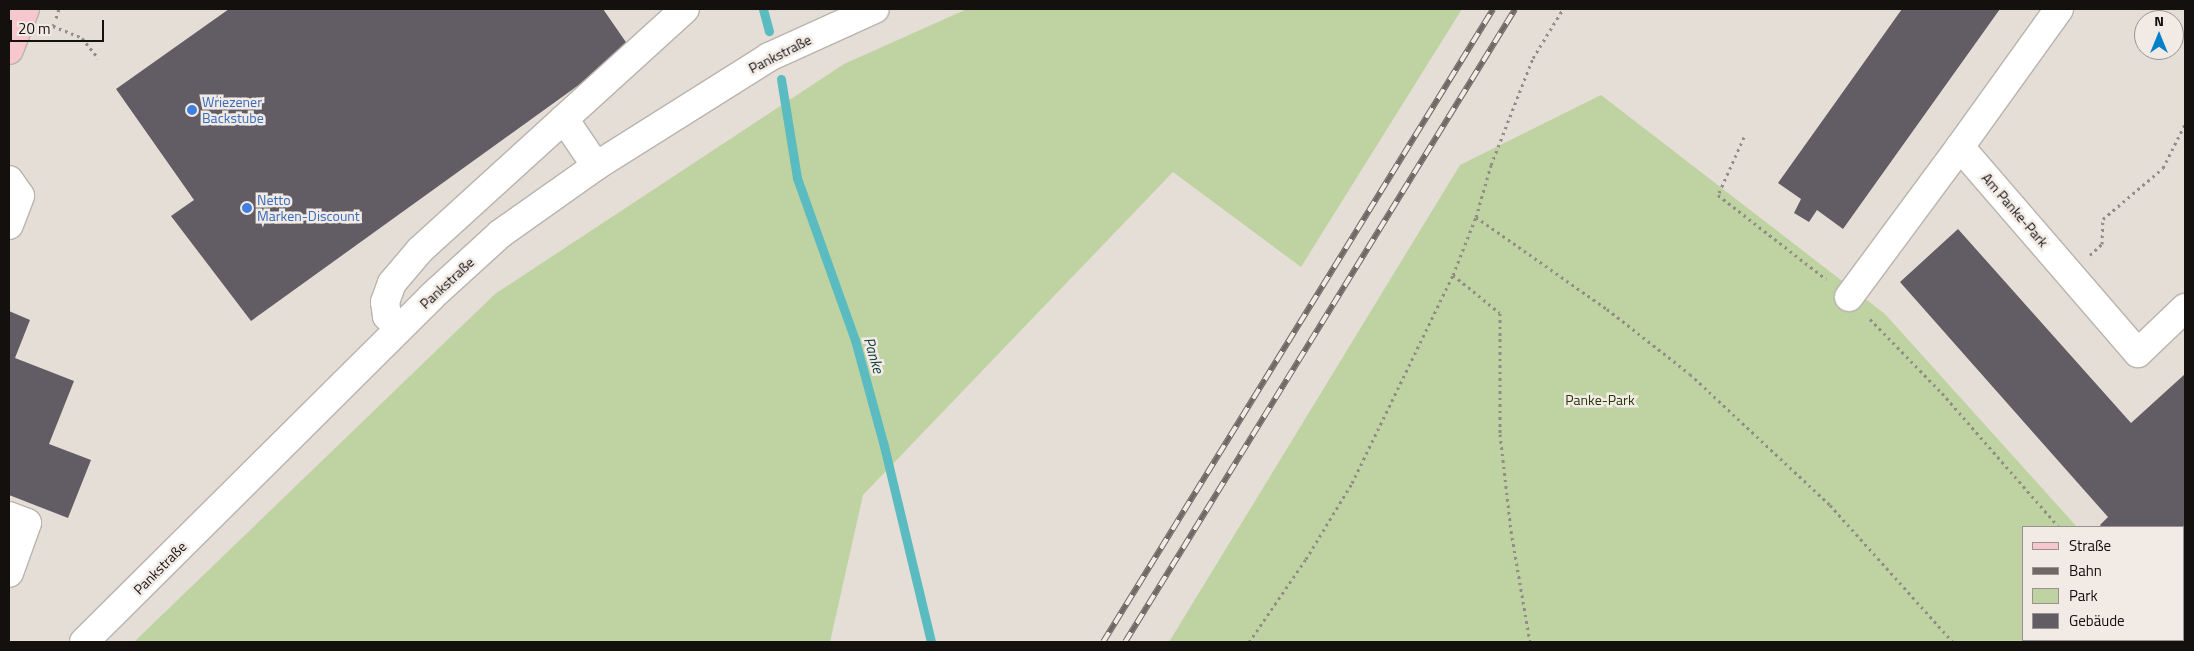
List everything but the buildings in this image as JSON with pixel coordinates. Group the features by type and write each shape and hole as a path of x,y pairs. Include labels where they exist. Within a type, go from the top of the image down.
{"main road":[{"path":"9,50 25,9"}],"street":[{"path":"399,328 387,316 386,302 392,283 420,250 685,9"},
{"name":"Pankstraße","path":"84,642 327,413 399,328 500,234 596,166 769,57 875,9"},
{"path":"1849,297 2059,9"},
{"path":"564,120 596,166"},
{"name":"Am Panke-Park","path":"1960,147 2138,353 2185,308"},
{"path":"9,180 20,196 9,225"},
{"path":"9,516 27,523 9,573"}],"path":[{"path":"59,9 52,26 82,38 98,58"},
{"path":"1249,642 1306,559 1352,483 1453,275 1476,217 1491,165 1533,58 1562,9"},
{"path":"2102,244 2103,219 2163,168 2185,124"},
{"path":"1744,137 1718,195 1849,297 1942,393 2059,526"},
{"path":"1476,217 1607,309 1690,374 1830,505 1953,642"},
{"path":"1453,275 1500,313 1500,434 1512,531 1530,642"}],"green space":[{"path":"967,9 1462,9 1301,267 1173,172 863,495 830,642 134,642 495,294 844,64"},
{"name":"Panke-Park","path":"1601,95 1885,314 2076,526 2022,526 2022,641 2179,642 1169,642 1460,165"}],"waterway":[{"name":"Panke","path":"763,9 769,31"},
{"name":"Panke","path":"781,79 797,178 855,340 884,446 931,642"}],"railway":[{"path":"1103,642 1493,9"},
{"path":"1125,642 1515,9"}],"place":[{"name":"Wriezener Backstube","path":"192,110"},
{"name":"Netto Marken-Discount","path":"247,208"}]}
